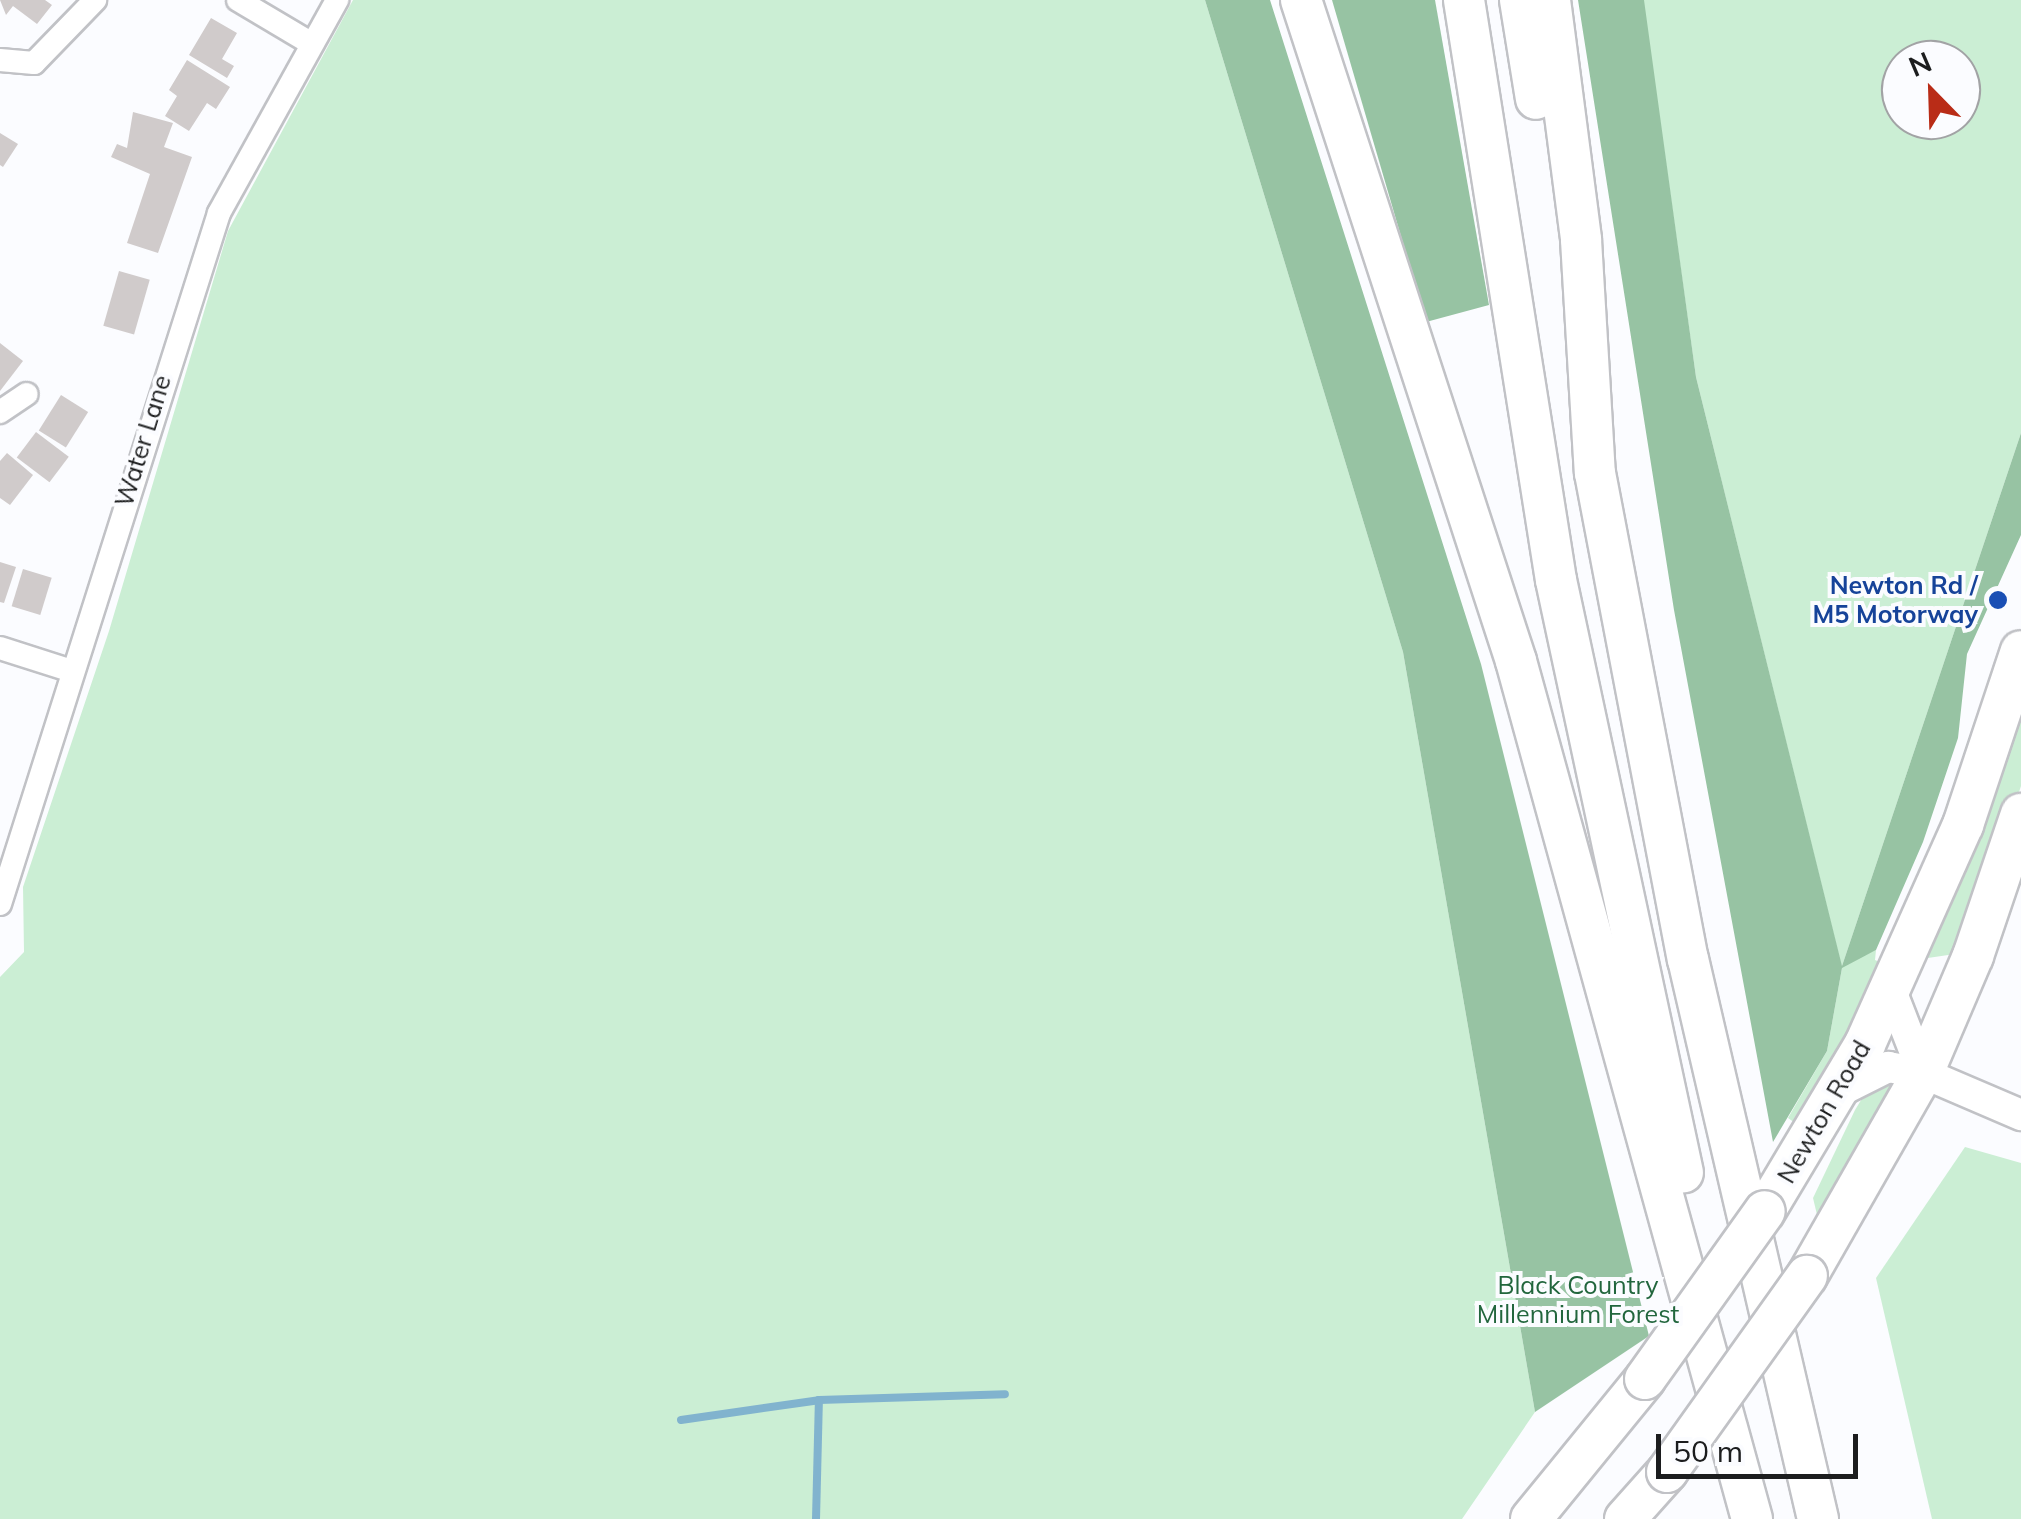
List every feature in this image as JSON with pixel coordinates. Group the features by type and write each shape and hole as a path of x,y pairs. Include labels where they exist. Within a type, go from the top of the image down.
{"highway":[{"path":"1300,0 1516,660 1756,1519"},
{"path":"1464,0 1556,580 1756,1519"},
{"path":"1520,0 1592,434 1688,960 1818,1519"},
{"path":"1550,0 1582,240 1592,434"},
{"name":"Newton Road","path":"1531,1519 1645,1379 1795,1166 1840,1091 1963,825 2020,659"},
{"path":"1624,1519 1667,1472 1807,1276 1923,1074 2021,814"}],"street":[{"path":"0,60 34,64 95,0"},
{"path":"238,0 312,44"},
{"name":"Water Lane","path":"0,904 219,214 337,0"},
{"path":"0,412 27,394"},
{"path":"0,648 72,671"},
{"path":"1890,988 1923,1074"},
{"path":"1840,1091 1888,1067 1923,1074 2021,1114"}],"green space":[{"path":"353,0 1205,0 1403,652 1535,1412 1462,1519 0,1519 0,977 24,952 23,887 109,631 228,231"},
{"name":"Black Country Millennium Forest","path":"1205,0 1270,0 1481,664 1649,1336 1535,1412 1403,652"},
{"path":"1332,0 1435,0 1489,305 1426,322"},
{"path":"1578,0 1644,0 1696,377 1842,966 2021,433 2021,535 1967,654 1958,738 1923,842 1876,950 1842,968 1827,1051 1773,1142 1674,610"},
{"path":"1643,0 2021,0 2021,433 1842,966 1876,950 1875,960 1884,964 1798,1125 1788,1118 1827,1051 1842,968 1696,377"},
{"path":"2021,692 2021,786 1994,868 1955,954 1921,959"},
{"path":"1906,1072 1819,1223 1813,1198 1855,1110 1866,1092"},
{"path":"1965,1147 2021,1163 2021,1519 1932,1519 1876,1278"}],"building":[{"path":"0,0 45,0 52,5 37,24 13,6 6,15"},
{"path":"211,18 237,33 222,59 234,66 227,78 189,55"},
{"path":"187,60 230,87 216,109 207,103 189,131 165,116 177,96 169,90"},
{"path":"133,112 173,123 164,147 192,157 158,253 127,243 150,174 111,157 117,144 127,148"},
{"path":"0,133 18,144 3,167 0,165"},
{"path":"119,271 150,280 134,335 103,326"},
{"path":"0,343 23,361 0,391"},
{"path":"61,395 88,412 66,448 39,431"},
{"path":"36,432 69,457 49,482 17,458"},
{"path":"7,453 33,475 10,505 0,498 0,461"},
{"path":"0,562 16,567 4,603 0,602"},
{"path":"23,569 52,578 40,615 12,606"}],"waterway":[{"path":"681,1420 819,1400 1005,1394"},
{"path":"816,1519 819,1400"}],"place":[{"name":"Newton Rd / M5 Motorway","path":"1998,600"}]}
